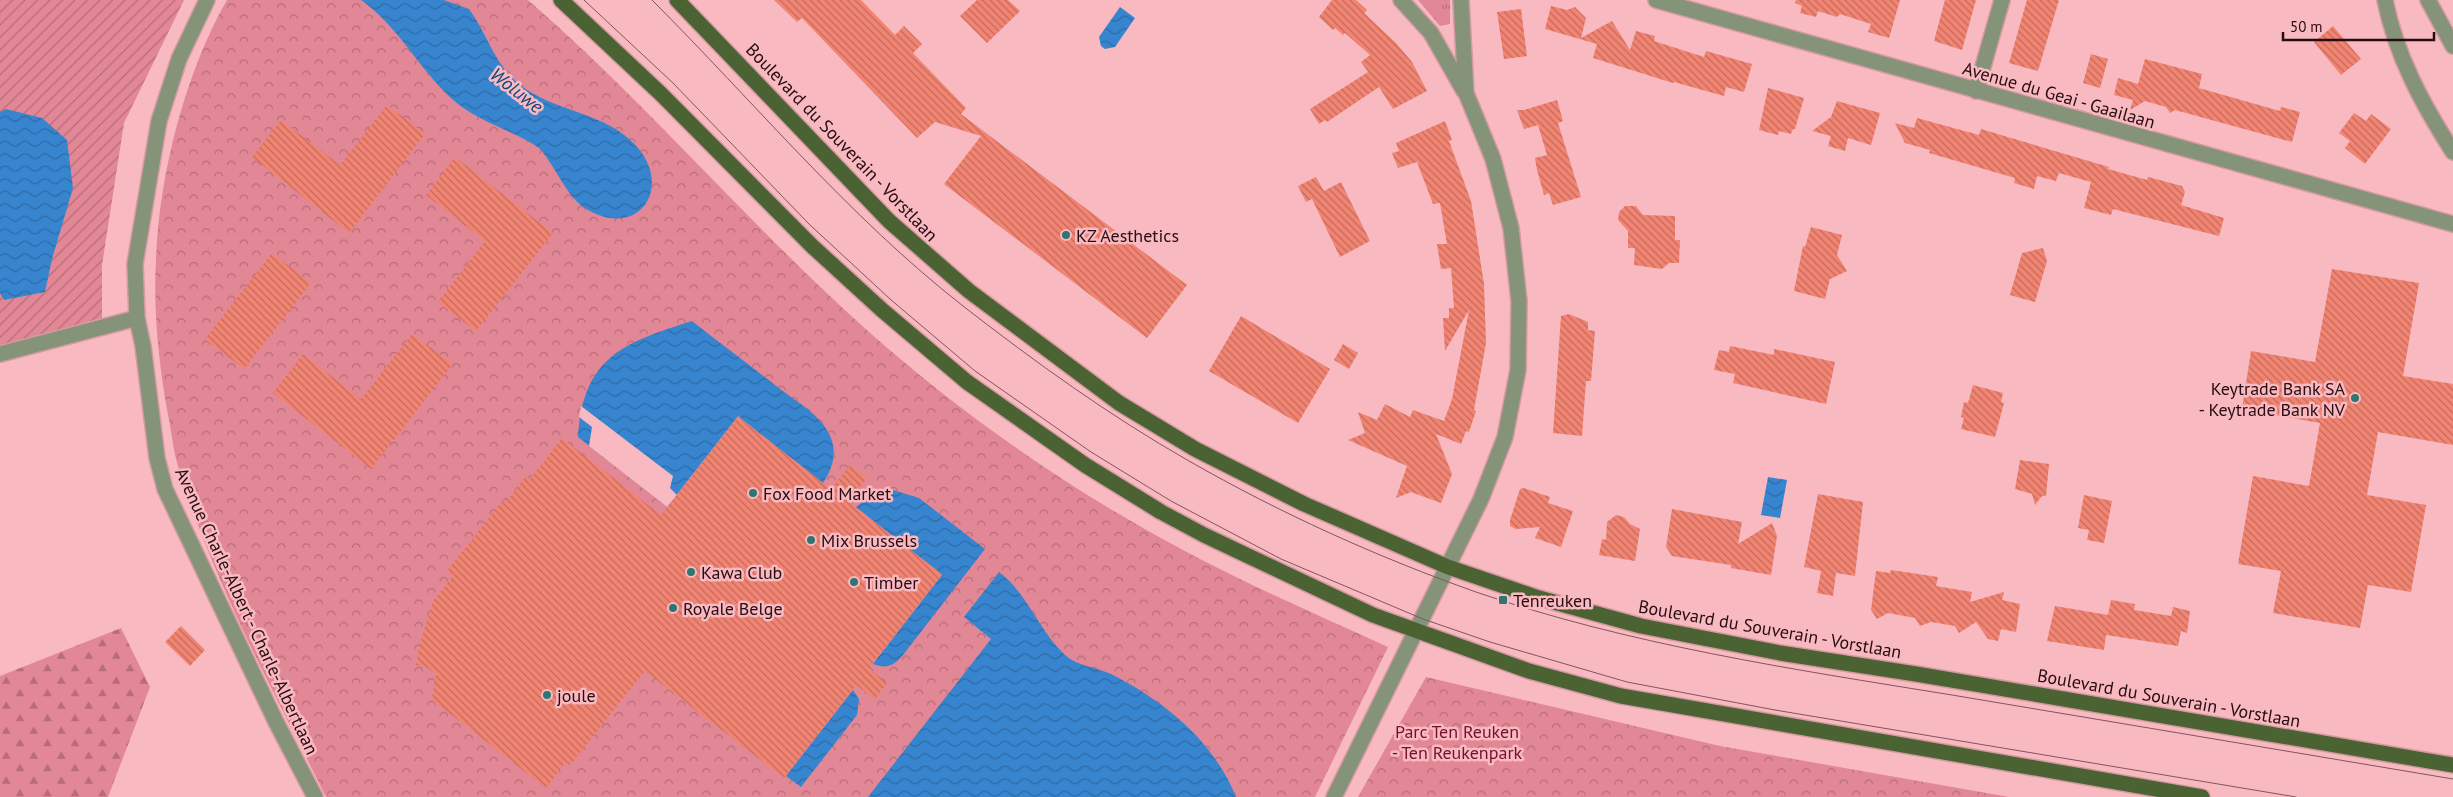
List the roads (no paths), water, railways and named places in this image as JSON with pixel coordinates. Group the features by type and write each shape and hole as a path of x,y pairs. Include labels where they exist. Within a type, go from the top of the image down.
{"main road":[{"path":"561,0 654,87 840,271 967,382 1086,465 1161,512 1296,580 1373,616 1416,632 1529,671 1621,696 2202,797"},
{"name":"Boulevard du Souverain - Vorstlaan","path":"677,0 889,221 969,291 1119,403 1195,449 1304,504 1448,567 1539,598 1641,626 1762,650 2453,765"}],"street":[{"name":"Avenue Charle-Albert - Charle-Albertlaan","path":"207,0 179,59 159,121 135,264 137,318 144,346 157,458 166,489 272,713 315,797"},
{"path":"1334,797 1481,499 1505,437 1518,370 1519,301 1512,228 1493,159 1466,93 1431,33 1401,0"},
{"path":"1461,0 1466,93"},
{"name":"Avenue du Geai - Gaailaan","path":"1656,0 2453,224"},
{"path":"1976,91 2002,0"},
{"path":"2385,0 2405,65 2425,108 2453,152"},
{"path":"2428,0 2453,46"},
{"path":"0,354 137,318"}],"water":[{"name":"Woluwe","path":"361,0 444,0 469,9 503,67 519,84 533,94 548,101 611,126 638,148 648,163 652,179 651,193 645,205 635,214 622,218 606,217 580,205 567,190 539,148 472,113 452,99 429,75 386,22"},
{"path":"1120,7 1135,18 1115,47 1105,49 1101,46 1099,37"},
{"path":"6,109 42,118 67,140 73,188 52,259 45,292 4,300 0,293 0,112"},
{"path":"692,321 807,408 824,425 831,438 834,451 830,471 823,483 738,416 667,507 578,437 588,388 598,371 611,357 627,346 646,337"},
{"path":"1768,477 1787,480 1780,518 1761,515"},
{"path":"893,490 919,498 985,549 903,655 893,664 882,666 873,664 942,575 856,507 873,494"},
{"path":"999,572 1018,591 1048,635 1065,655 1075,662 1111,674 1131,685 1185,724 1214,758 1226,776 1236,797 868,797 991,639 964,617"},
{"path":"853,690 859,699 857,715 801,787 786,776"}],"tram line":[{"path":"584,0 673,83 809,224 890,299 975,371 1091,452 1171,501 1281,559 1423,619 1490,642 1627,682 1775,710 2296,797"},
{"path":"652,0 803,158 880,235 990,327 1073,388 1160,444 1258,498 1366,549 1476,592 1534,611 1593,627 1711,654 2453,779"}],"place":[{"name":"KZ Aesthetics","path":"1066,235"},
{"name":"Keytrade Bank SA - Keytrade Bank NV","path":"2355,398"},
{"name":"Fox Food Market","path":"753,493"},
{"name":"Mix Brussels","path":"811,540"},
{"name":"Kawa Club","path":"691,572"},
{"name":"Timber","path":"854,582"},
{"name":"Tenreuken","path":"1503,600"},
{"name":"Royale Belge","path":"673,608"},
{"name":"joule","path":"547,695"}],"park label":[{"name":"Parc Ten Reuken - Ten Reukenpark","path":"1457,741"}]}
